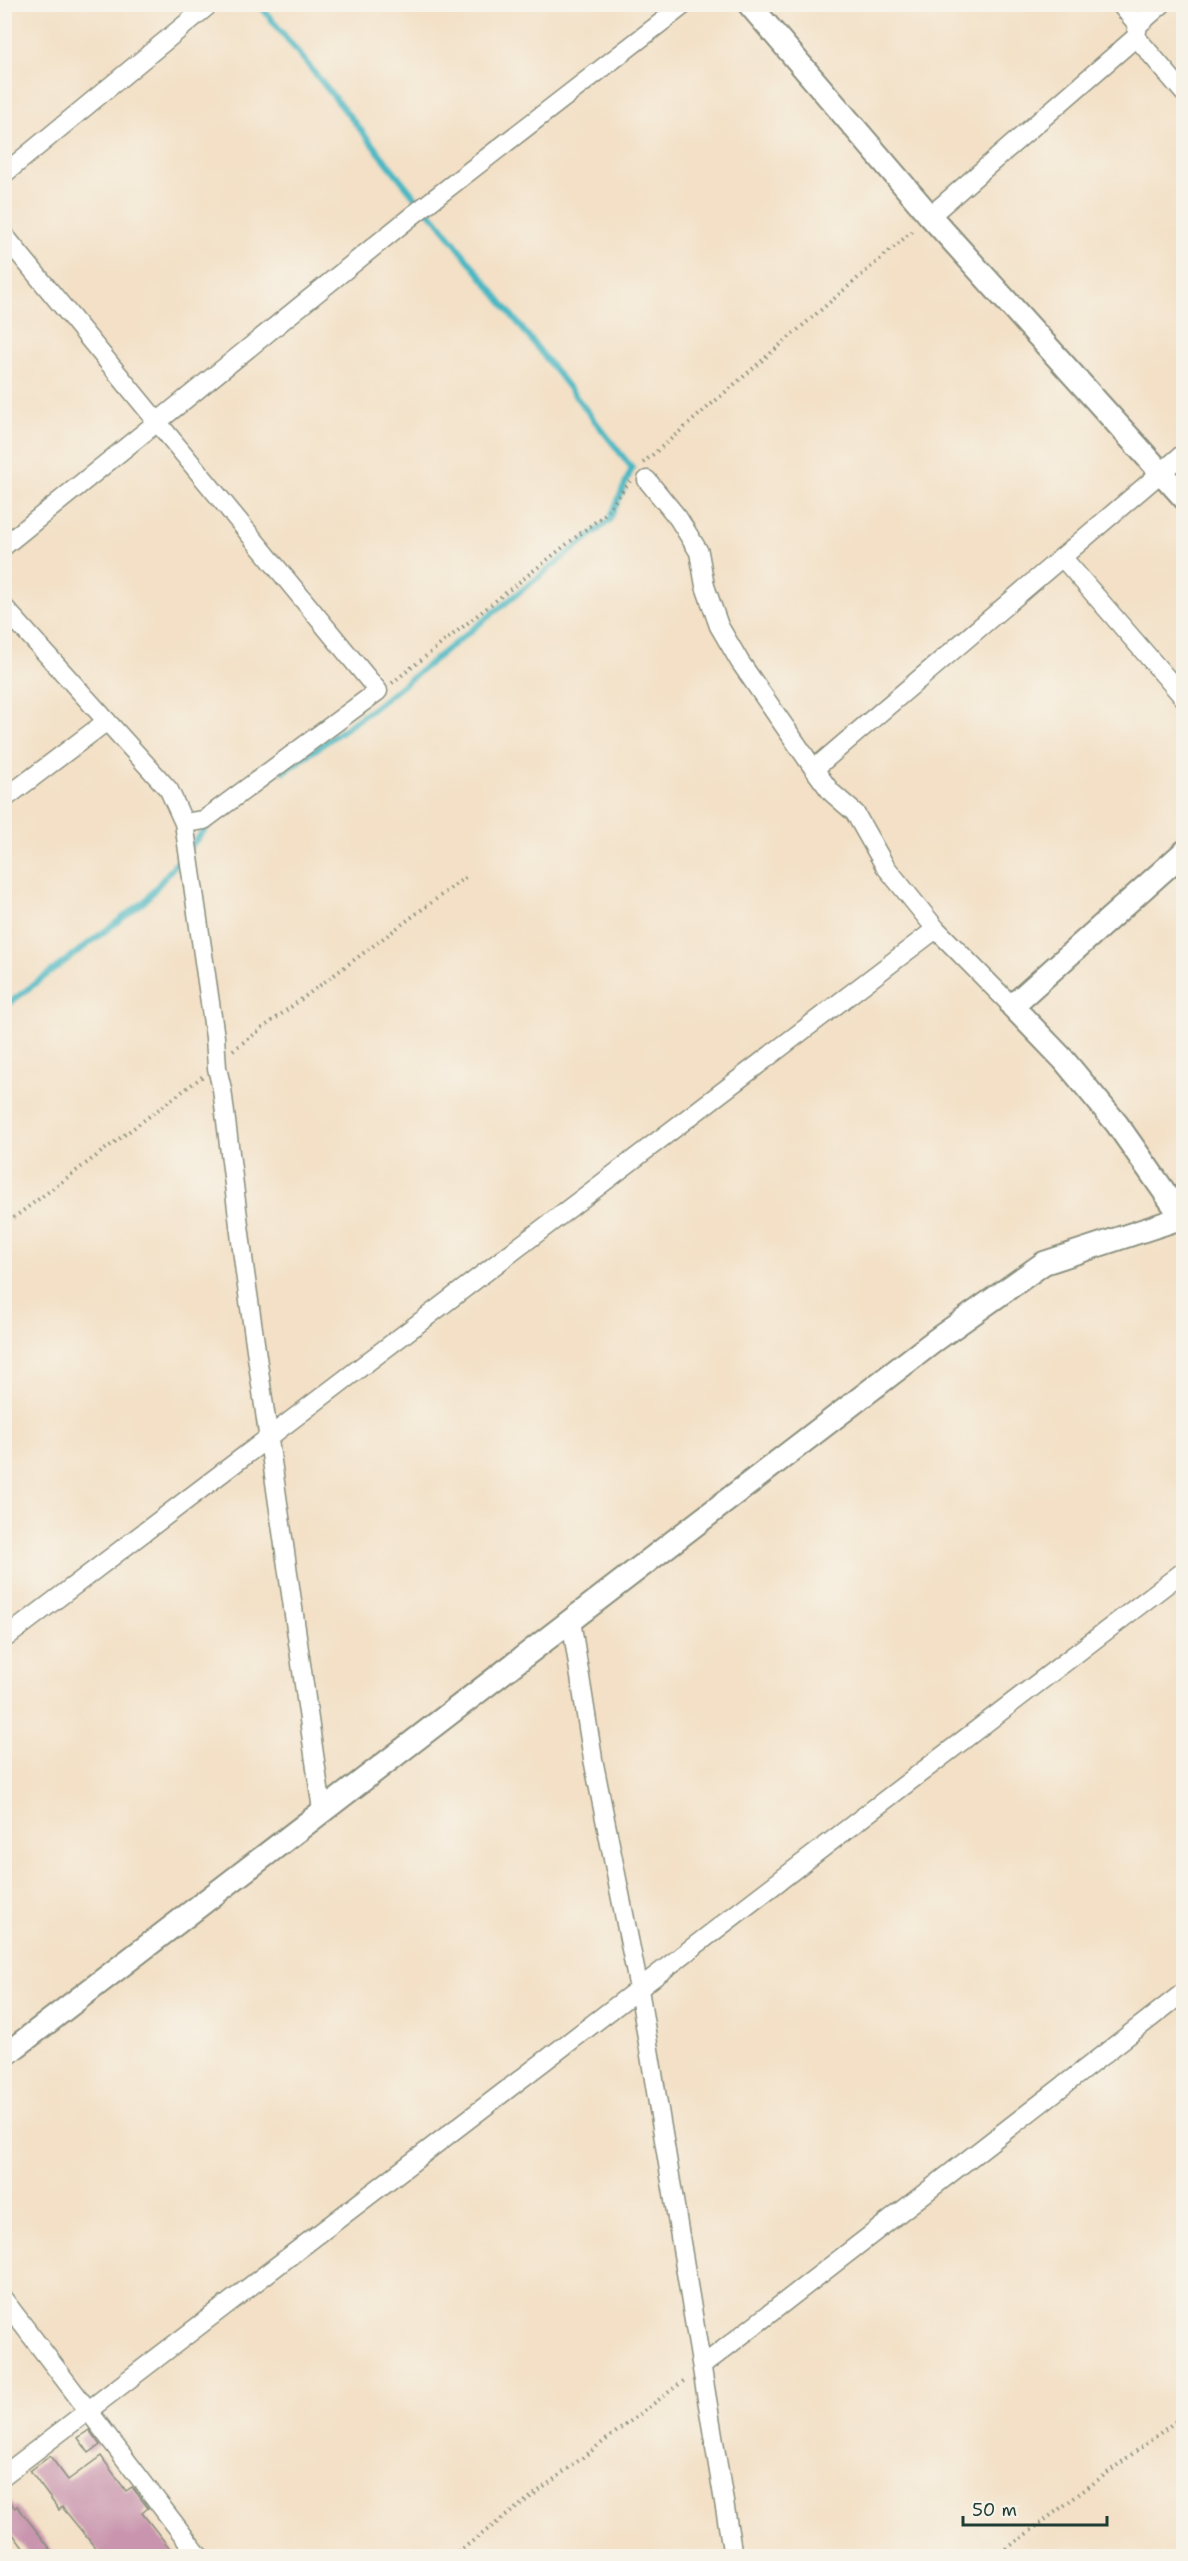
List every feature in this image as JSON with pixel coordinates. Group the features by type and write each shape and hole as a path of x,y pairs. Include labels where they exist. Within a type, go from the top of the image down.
{"street":[{"path":"4,174 210,4"},
{"path":"4,546 413,215 686,4"},
{"path":"749,4 930,216 1184,498"},
{"path":"1120,4 1137,31 1184,93"},
{"path":"930,216 1137,31 1162,4"},
{"path":"4,235 378,691 204,820 184,823"},
{"path":"814,769 1184,453"},
{"path":"4,2056 937,1339 1044,1263 1183,1218 1117,1124 1062,1059 936,929 885,866 855,813 831,792 729,644 719,626 705,586 699,552 678,518 639,476"},
{"path":"1062,557 1184,698"},
{"path":"4,607 169,790 184,823 215,1037 217,1068 222,1089 245,1274 322,1810"},
{"path":"4,799 106,721"},
{"path":"1012,1006 1184,852"},
{"path":"4,1639 936,929"},
{"path":"4,2475 1184,1571"},
{"path":"571,1620 593,1759 639,1989 733,2556"},
{"path":"702,2366 1184,1992"},
{"path":"4,2300 199,2556"}],"path":[{"path":"383,689 605,514 639,476 644,461 930,216"},
{"path":"453,2556 702,2366"},
{"path":"997,2556 1184,2415"}],"building":[{"path":"89,2430 100,2445 89,2453 78,2438"},
{"path":"50,2456 68,2480 101,2456 126,2491 132,2487 148,2508 142,2513 176,2556 102,2556 62,2507 59,2510 30,2471"},
{"path":"4,2495 15,2508 17,2506 56,2556 29,2556 4,2522"}],"waterway":[{"path":"259,4 414,196 436,219 632,468 609,521 371,710 284,772"},
{"path":"190,847 209,825"},
{"path":"4,1007 145,901 184,854"}]}
